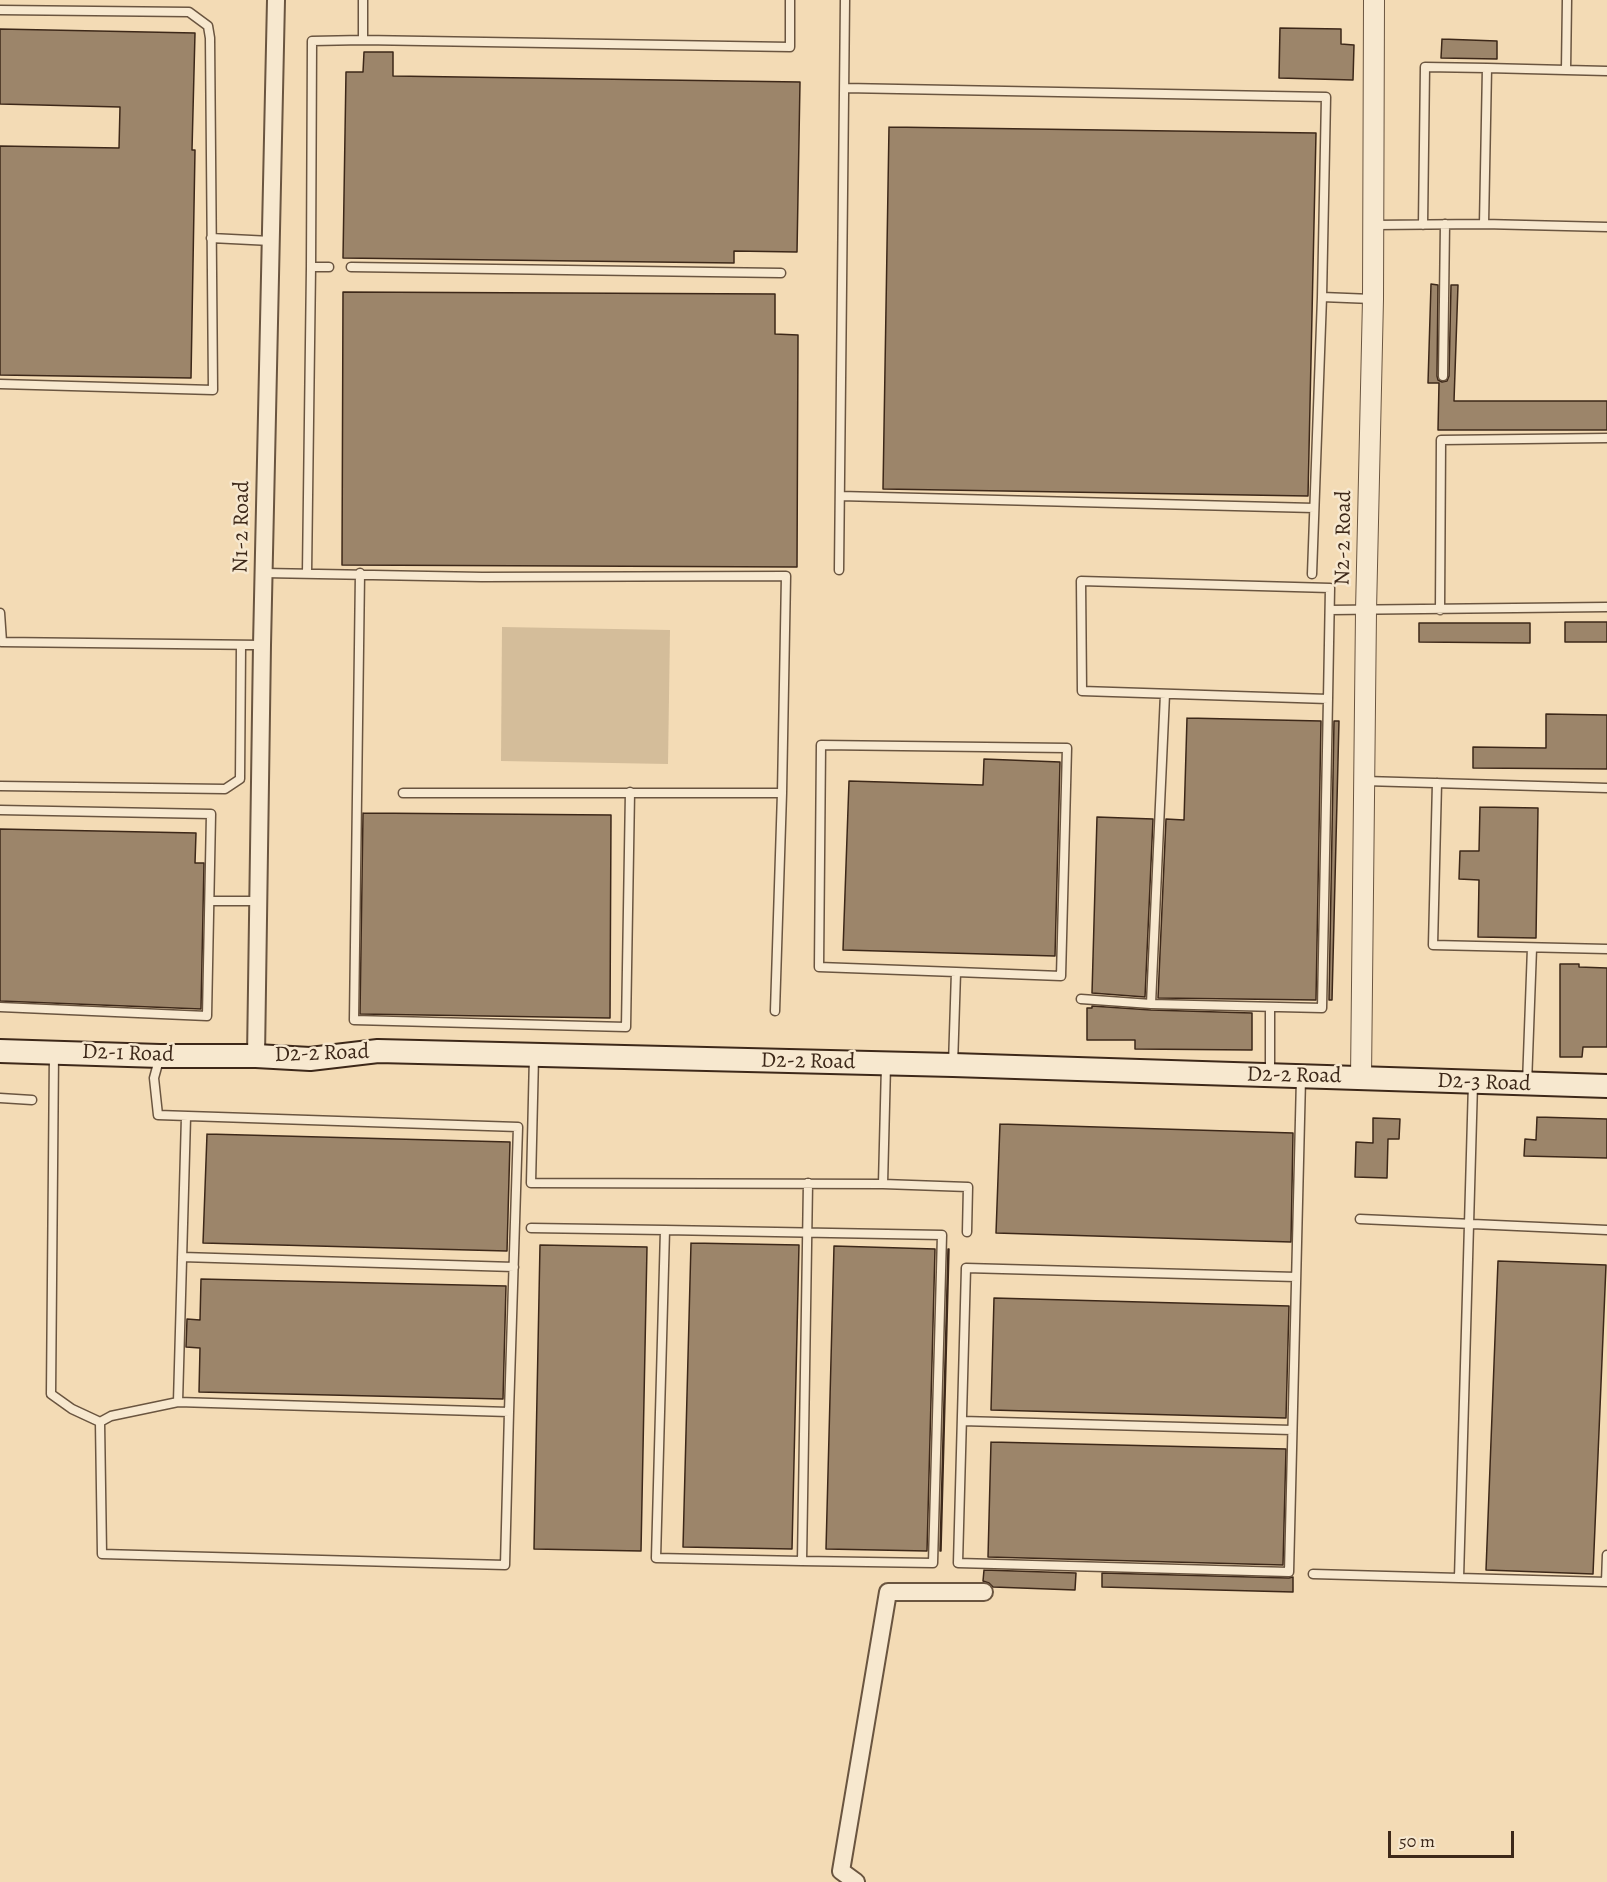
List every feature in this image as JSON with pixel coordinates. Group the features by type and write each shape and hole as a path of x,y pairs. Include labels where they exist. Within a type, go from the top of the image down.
{"main road":[{"name":"D2-1 Road","path":"0,1051 160,1056 256,1056"},
{"name":"D2-2 Road","path":"256,1056 310,1059 378,1051 1361,1078"},
{"name":"D2-3 Road","path":"1361,1078 1607,1086"}],"street":[{"name":"N1-2 Road","path":"256,1056 276,0"},
{"name":"N2-2 Road","path":"1361,1078 1366,611 1373,299 1374,0"},
{"path":"856,1882 841,1871 888,1592 984,1592"}],"lane":[{"path":"363,0 363,40"},
{"path":"307,573 312,41 790,47 790,0"},
{"path":"839,570 845,0"},
{"path":"1566,70 1567,0"},
{"path":"0,10 189,12 208,26 210,38 213,390 0,384"},
{"path":"1424,225 1425,67 1607,71"},
{"path":"1484,224 1487,68"},
{"path":"845,88 1326,96 1322,297 1312,574"},
{"path":"1443,376 1446,224"},
{"path":"1373,225 1484,224 1607,227"},
{"path":"212,238 271,241"},
{"path":"311,267 329,267"},
{"path":"351,267 781,273"},
{"path":"1322,297 1373,299"},
{"path":"1440,610 1441,440 1607,438"},
{"path":"840,496 1314,508"},
{"path":"264,573 482,577 786,576 775,1011"},
{"path":"360,573 354,1020 626,1027 630,792"},
{"path":"1081,999 1151,1004 1322,1008 1329,699 1330,588 1081,581 1082,691 1329,699"},
{"path":"1330,610 1607,607"},
{"path":"0,614 2,642 262,645"},
{"path":"0,786 225,789 240,779 241,646"},
{"path":"1151,1004 1165,694"},
{"path":"821,746 1067,748 1061,976 956,972 819,967 821,746"},
{"path":"1364,782 1607,788"},
{"path":"1437,783 1433,945 1607,949"},
{"path":"403,793 782,793"},
{"path":"0,810 211,814 207,1016 0,1008"},
{"path":"210,901 258,901"},
{"path":"1527,1084 1532,948"},
{"path":"953,1065 956,972"},
{"path":"1270,1007 1270,1076"},
{"path":"54,1052 51,1394 72,1409 99,1422"},
{"path":"99,1422 102,1554 505,1565 518,1126 158,1115 154,1078 160,1056"},
{"path":"534,1056 531,1183 808,1183 968,1187 967,1232"},
{"path":"883,1184 886,1064"},
{"path":"1296,1277 966,1268 958,1563 1289,1572 1301,1078"},
{"path":"1459,1578 1473,1083"},
{"path":"0,1098 32,1100"},
{"path":"177,1402 186,1117"},
{"path":"802,1561 808,1183"},
{"path":"1360,1219 1607,1230"},
{"path":"531,1228 808,1232 942,1235 933,1563 656,1558 665,1230"},
{"path":"182,1257 514,1267"},
{"path":"99,1422 111,1416 177,1402 509,1412"},
{"path":"962,1421 1292,1430"},
{"path":"1313,1574 1606,1582 1607,1555"}],"shaded area":[{"path":"502,627 670,630 668,764 501,761"}],"building":[{"path":"1280,28 1341,29 1341,44 1354,45 1353,80 1279,78"},
{"path":"0,29 195,33 191,378 0,375 0,146 119,148 120,107 0,104"},
{"path":"1442,39 1497,41 1497,59 1441,58"},
{"path":"364,52 393,52 393,76 800,82 797,252 734,251 734,263 343,258 346,72 363,72"},
{"path":"889,127 1316,133 1308,496 883,489"},
{"path":"1431,284 1438,285 1437,376 1442,382 1447,381 1449,376 1451,285 1458,285 1454,401 1607,401 1607,430 1438,430 1439,383 1428,383"},
{"path":"343,292 775,294 775,334 798,335 797,567 342,565"},
{"path":"1565,622 1607,622 1607,642 1565,642"},
{"path":"1419,623 1530,623 1530,643 1419,642"},
{"path":"1546,714 1607,715 1607,769 1473,768 1473,747 1546,748"},
{"path":"1187,718 1321,721 1316,1000 1158,998 1166,819 1184,820"},
{"path":"1334,721 1339,721 1332,1000 1329,1000"},
{"path":"984,759 1060,762 1055,956 843,950 849,781 983,785"},
{"path":"1480,807 1538,808 1536,938 1478,937 1479,880 1459,879 1460,851 1479,851"},
{"path":"363,813 611,815 610,1018 360,1014"},
{"path":"1097,817 1153,819 1145,997 1092,993"},
{"path":"0,829 196,833 195,863 204,863 201,1009 0,1001"},
{"path":"1560,964 1607,968 1607,1047 1583,1047 1582,1057 1560,1057"},
{"path":"1092,1006 1252,1013 1252,1050 1135,1049 1135,1040 1087,1040 1087,1008 1092,1008"},
{"path":"1537,1117 1607,1119 1607,1158 1524,1156 1525,1139 1536,1140"},
{"path":"1373,1118 1400,1119 1399,1139 1388,1139 1387,1178 1355,1177 1356,1142 1373,1143"},
{"path":"1000,1124 1293,1133 1291,1242 996,1233"},
{"path":"207,1134 510,1142 507,1251 203,1243"},
{"path":"691,1243 799,1245 792,1549 683,1547"},
{"path":"540,1245 647,1247 641,1551 534,1549"},
{"path":"834,1246 935,1249 927,1551 826,1549"},
{"path":"948,1249 949,1249 940,1551"},
{"path":"1498,1261 1606,1265 1593,1574 1486,1570"},
{"path":"201,1279 506,1286 503,1399 199,1392 200,1348 186,1347 187,1319 200,1320"},
{"path":"994,1298 1289,1306 1286,1418 991,1410"},
{"path":"991,1442 1286,1449 1283,1565 988,1557"},
{"path":"984,1570 1076,1573 1075,1590 993,1587 983,1581"},
{"path":"1102,1573 1293,1577 1293,1592 1102,1587"}]}
